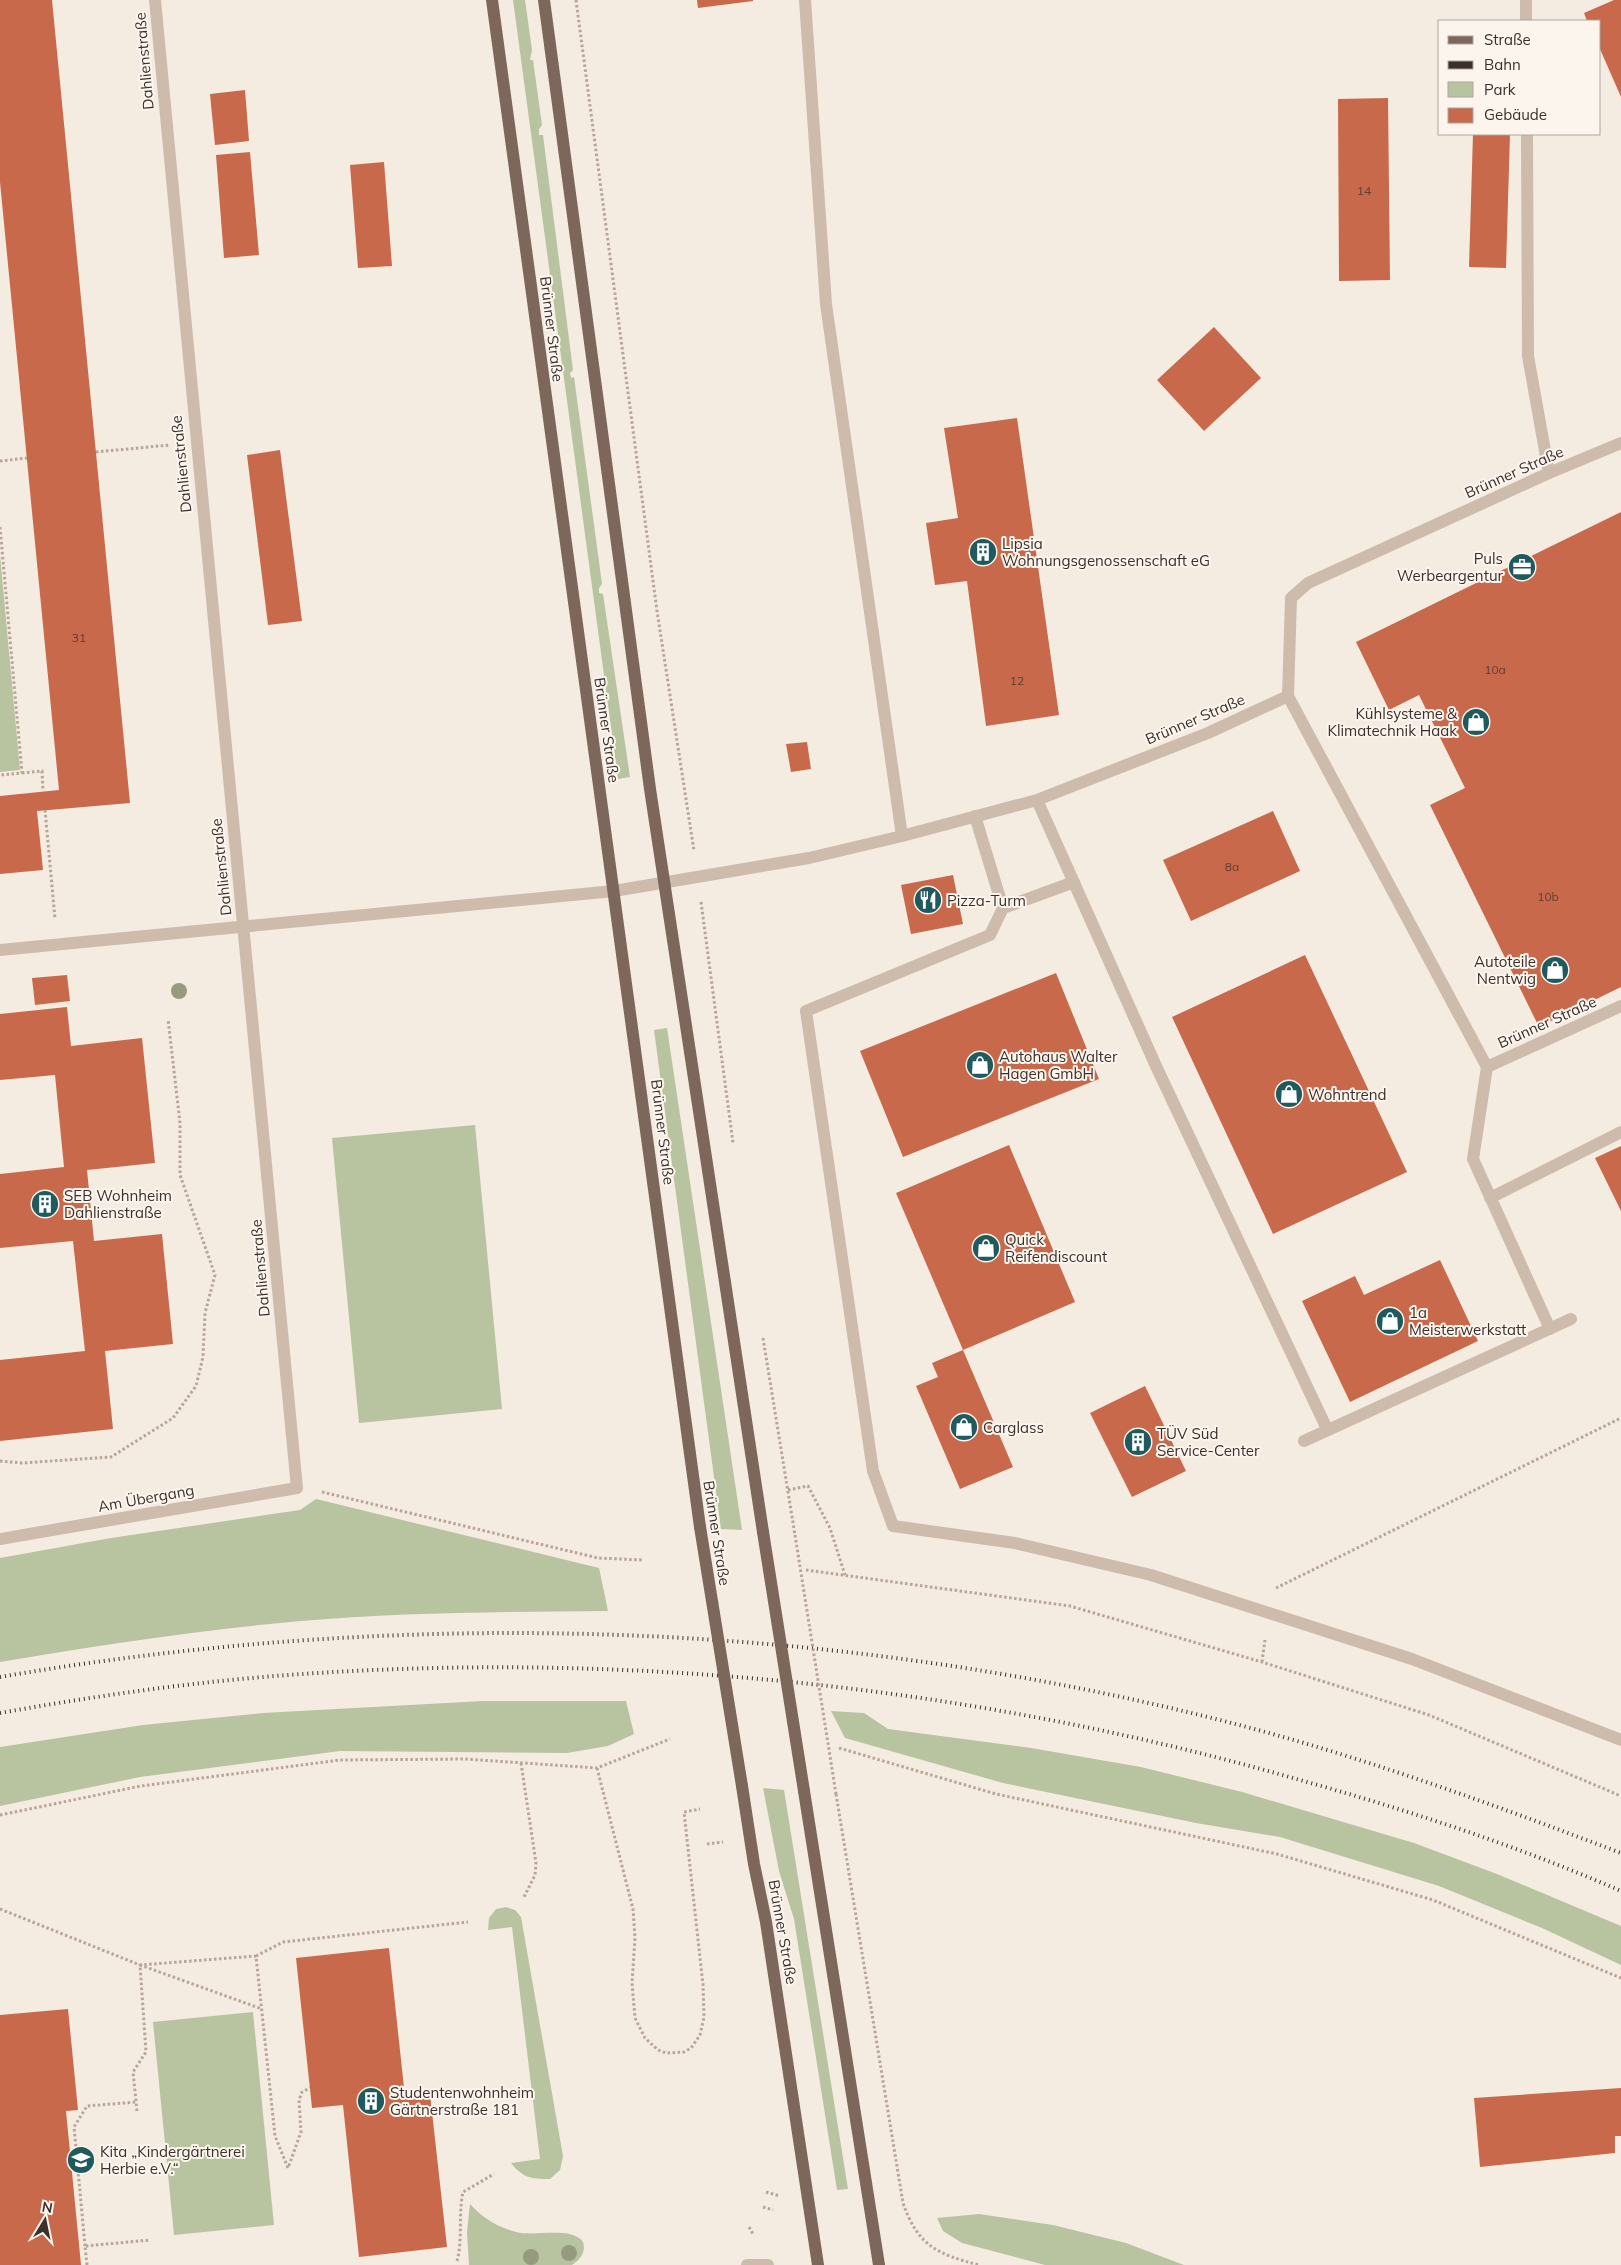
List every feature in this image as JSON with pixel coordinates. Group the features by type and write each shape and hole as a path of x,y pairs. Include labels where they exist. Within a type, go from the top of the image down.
{"main road":[{"name":"Brünner Straße","path":"492,0 700,1527 754,1864 766,1922 818,2265"},
{"path":"544,0 624,603 664,883 763,1532 879,2265"}],"street":[{"name":"Dahlienstraße","path":"155,0 195,442 244,925 297,1488"},
{"path":"805,0 826,304 902,836"},
{"path":"1526,0 1526,20"},
{"path":"1527,135 1528,356 1549,473"},
{"name":"Brünner Straße","path":"664,883 800,860 902,836 1037,800 1208,733 1288,696 1291,598 1308,584 1549,473 1621,443"},
{"path":"1288,696 1487,1067 1472,1159 1550,1329"},
{"path":"1037,800 1156,1066 1327,1429"},
{"path":"976,816 1003,908 990,935 806,1012 873,1471 893,1526 1015,1543 1151,1575 1412,1659 1621,1740"},
{"path":"1003,908 1074,882"},
{"name":"Dahlienstraße","path":"0,950 244,925 614,891 664,883"},
{"name":"Brünner Straße","path":"1487,1067 1621,1006"},
{"path":"1490,1198 1621,1132"},
{"path":"1304,1441 1327,1429 1391,1403 1571,1319"},
{"name":"Am Übergang","path":"0,1539 297,1488"},
{"path":"747,2265 768,2265"}],"path":[{"path":"576,0 656,601 693,838"},
{"path":"96,452 195,442"},
{"path":"0,460 27,458"},
{"path":"0,527 22,773"},
{"path":"0,775 42,771 44,791"},
{"path":"45,810 58,944"},
{"path":"703,918 734,1146"},
{"path":"0,1461 22,1463 111,1458 173,1418 196,1386 203,1357 205,1313 215,1275 180,1175 180,1123 168,1019"},
{"path":"762,1334 903,2203 917,2233 933,2250 978,2265"},
{"path":"1262,1662 1268,1614 1276,1588 1621,1418"},
{"path":"788,1490 808,1486 830,1528 845,1575"},
{"path":"297,1488 318,1491 598,1558 643,1560"},
{"path":"806,1570 1070,1606 1262,1662 1429,1715 1621,1796"},
{"path":"0,1815 141,1786 340,1760 465,1759 597,1768 670,1740"},
{"path":"839,1748 996,1794 1277,1854 1433,1900 1621,1978"},
{"path":"521,1763 536,1863 535,1875 524,1897"},
{"path":"597,1768 633,1909 632,1983 636,2018 645,2038 658,2050 666,2053 684,2052 691,2048 700,2036 704,2017 703,1985 684,1812 700,1809"},
{"path":"0,1909 140,1965 262,2009"},
{"path":"140,1965 256,1956 283,1942 468,1922"},
{"path":"256,1956 275,2136 288,2168 301,2132 298,2100 302,2092 310,2088"},
{"path":"137,2111 134,2072 146,2052 140,1965"},
{"path":"87,2265 74,2127 88,2106 136,2102"},
{"path":"457,2261 460,2208 463,2192 494,2174"},
{"path":"764,2208 773,2210"},
{"path":"749,2227 753,2234"},
{"path":"85,2246 150,2240"}],"green space":[{"path":"513,0 525,0 532,50 530,60 533,60 542,125 539,129 539,135 543,135 573,370 570,373 571,378 574,377 602,584 599,588 599,593 603,594 630,777 618,779"},
{"path":"0,555 20,770 0,772"},
{"path":"667,1028 742,1530 721,1529 654,1030"},
{"path":"475,1125 502,1409 359,1423 332,1138"},
{"path":"316,1499 599,1568 608,1611 416,1614 301,1621 150,1638 0,1662 0,1558 111,1538 300,1510"},
{"path":"483,1701 626,1701 634,1734 608,1746 567,1753 340,1751 140,1777 0,1806 0,1747 143,1725 263,1713"},
{"path":"831,1711 864,1713 888,1729 1031,1748 1141,1767 1242,1792 1414,1843 1497,1874 1621,1926 1621,1965 1542,1928 1439,1886 1280,1837 1196,1823 1003,1783 845,1738"},
{"path":"763,1788 784,1790 848,2189 837,2190 794,1919 779,1871"},
{"path":"506,1907 515,1910 521,1917 563,2156 560,2170 550,2179 528,2177 519,2172 511,2163 540,2159 512,1927 488,1930 489,1918 496,1909"},
{"path":"253,2012 274,2225 174,2235 153,2022"},
{"path":"470,2204 480,2214 509,2230 524,2233 562,2233 578,2237 583,2242 584,2249 582,2255 572,2265 469,2265 467,2232"},
{"path":"979,2214 1053,2225 1126,2243 1184,2265 1045,2265 962,2243 943,2231 937,2218"}],"building":[{"path":"0,0 52,0 130,803 37,811 43,870 0,874 0,796 59,790 0,182"},
{"path":"697,0 753,0 753,1 698,8"},
{"path":"1614,0 1621,0 1621,97 1601,51 1601,20 1587,20 1584,13"},
{"path":"245,90 249,141 215,145 210,94"},
{"path":"1388,98 1390,280 1339,281 1338,99"},
{"path":"1473,135 1510,135 1506,268 1469,267"},
{"path":"250,152 259,255 224,258 216,155"},
{"path":"384,162 392,266 358,268 350,165"},
{"path":"1214,327 1261,378 1204,431 1157,380"},
{"name":"Lipsia Wohnungsgenossenschaft eG","path":"1017,418 1059,715 986,726 967,581 935,585 926,523 958,518 944,428"},
{"path":"280,450 302,621 268,625 247,455"},
{"path":"1621,512 1621,987 1539,1027 1430,805 1465,788 1419,695 1389,710 1356,642"},
{"path":"807,742 811,769 791,772 786,744"},
{"path":"1273,811 1300,871 1191,921 1163,860"},
{"path":"953,875 963,924 911,934 901,885"},
{"name":"Wohntrend","path":"1305,955 1407,1172 1273,1234 1172,1017"},
{"name":"Autohaus Walter Hagen GmbH","path":"1056,973 1099,1079 903,1157 860,1051"},
{"path":"67,975 70,1001 35,1005 32,978"},
{"name":"SEB Wohnheim Dahlienstraße","path":"67,1007 71,1046 142,1038 155,1163 87,1170 94,1241 162,1234 173,1344 105,1351 113,1429 0,1441 0,1360 85,1351 73,1241 0,1248 0,1174 64,1167 55,1075 0,1080 0,1014"},
{"name":"Quick Reifendiscount","path":"1009,1145 1075,1302 963,1350 896,1193"},
{"path":"1621,1146 1621,1211 1595,1158"},
{"name":"1a Meisterwerkstatt","path":"1440,1260 1478,1341 1350,1402 1302,1301 1355,1276 1364,1295"},
{"name":"Carglass","path":"963,1350 1013,1467 960,1489 916,1386 938,1377 932,1363"},
{"name":"TÜV Süd Service-Center","path":"1145,1386 1186,1471 1132,1497 1090,1413"},
{"name":"Studentenwohnheim Gärtnerstraße 181","path":"389,1948 405,2097 430,2094 447,2247 359,2257 343,2105 312,2108 296,1958"},
{"path":"68,2009 78,2110 66,2111 81,2265 0,2265 0,2015"},
{"path":"1621,2088 1621,2136 1615,2136 1615,2153 1480,2167 1474,2098"}],"railway":[{"path":"0,1677 155,1654 311,1640 467,1633 624,1635 781,1645 936,1664 1090,1691 1243,1726 1387,1769 1481,1801 1621,1853"},
{"path":"0,1713 108,1695 216,1681 417,1668 546,1668 674,1673 802,1683 930,1699 1057,1721 1183,1749 1387,1805 1505,1845 1621,1891"}],"place":[{"name":"Lipsia Wohnungsgenossenschaft eG","path":"983,552"},
{"name":"Puls Werbeargentur","path":"1522,567"},
{"name":"Kühlsysteme & Klimatechnik Haak","path":"1476,722"},
{"name":"Pizza-Turm","path":"928,900"},
{"name":"Autoteile Nentwig","path":"1555,970"},
{"name":"Autohaus Walter Hagen GmbH","path":"980,1065"},
{"name":"Wohntrend","path":"1289,1094"},
{"name":"SEB Wohnheim Dahlienstraße","path":"45,1204"},
{"name":"Quick Reifendiscount","path":"986,1248"},
{"name":"1a Meisterwerkstatt","path":"1390,1321"},
{"name":"Carglass","path":"964,1427"},
{"name":"TÜV Süd Service-Center","path":"1138,1442"},
{"name":"Studentenwohnheim Gärtnerstraße 181","path":"371,2101"},
{"name":"Kita „Kindergärtnerei Herbie e.V.“","path":"81,2160"}]}
